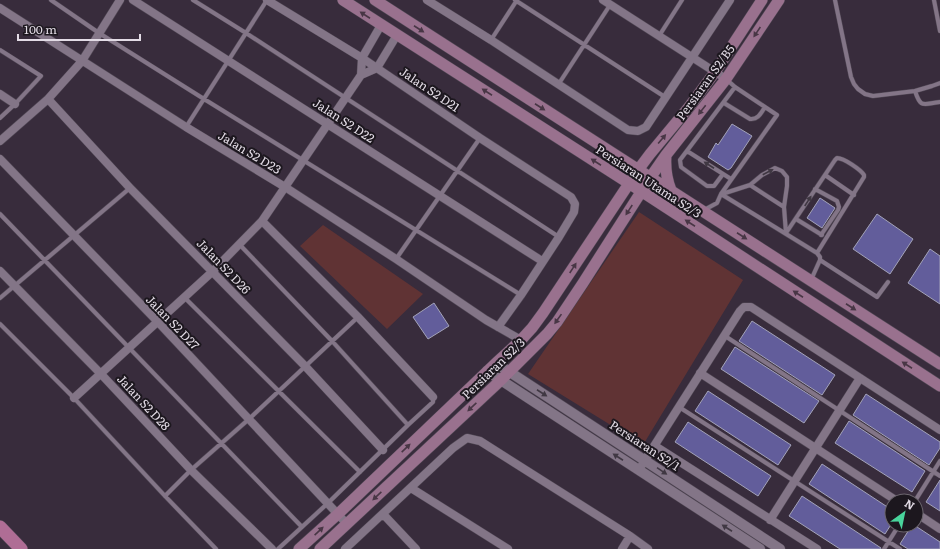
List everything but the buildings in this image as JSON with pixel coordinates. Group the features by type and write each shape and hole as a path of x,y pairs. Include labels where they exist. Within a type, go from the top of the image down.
{"main road":[{"name":"Persiaran Utama S2/3","path":"343,0 642,191 940,386"},
{"name":"Persiaran Utama S2/3","path":"375,0 940,364"},
{"name":"Persiaran S2/B5","path":"299,549 338,514 532,328 551,302 638,170 715,72 762,0"},
{"name":"Persiaran S2/B5","path":"650,178 666,155 726,79 779,0"},
{"path":"622,160 635,160 650,154"},
{"path":"666,155 667,181 671,190"},
{"name":"Persiaran S2/3","path":"320,549 547,334 557,322 650,178"},
{"path":"0,527 21,549"}],"street":[{"path":"0,141 48,99 82,61 120,0"},
{"name":"Jalan S2 D22","path":"133,0 542,261"},
{"name":"Jalan S2 D21","path":"267,0 362,58 480,138 571,197 575,204 574,212 559,237"},
{"path":"427,0 628,130 638,131 646,127 730,0"},
{"path":"603,0 612,2 659,36 726,79"},
{"name":"Jalan S2 D23","path":"0,8 186,128 285,187 486,320 521,340"},
{"path":"74,398 212,272 262,221 361,75 362,58 381,25"},
{"path":"361,75 377,68 397,35"},
{"path":"0,94 15,104"},
{"name":"Jalan S2 D26","path":"48,99 130,188 305,366 383,450"},
{"name":"Jalan S2 D27","path":"0,159 158,322 347,524"},
{"path":"262,221 358,317 432,397"},
{"path":"498,327 559,237"},
{"name":"Jalan S2 D28","path":"0,270 192,470 272,549"},
{"path":"638,470 744,307 751,307 940,430"},
{"name":"Persiaran S2/1","path":"496,362 780,549"},
{"name":"Persiaran S2/1","path":"487,371 760,549"},
{"path":"700,374 885,493"},
{"path":"770,520 860,378"},
{"path":"345,549 454,448 467,438 480,440 648,549"},
{"path":"655,446 817,549"},
{"path":"411,488 508,549"},
{"path":"383,514 416,549"},
{"path":"924,518 940,529"},
{"path":"622,549 630,536"}],"lane":[{"path":"51,0 99,33 204,99 521,295"},
{"path":"194,0 559,237"},
{"path":"186,128 267,0"},
{"path":"491,40 516,0 665,97"},
{"path":"659,36 682,0"},
{"path":"835,0 851,77 858,89 865,94 873,96 915,91 940,83"},
{"path":"934,0 940,31"},
{"path":"558,85 612,2"},
{"path":"0,50 41,76 0,118"},
{"path":"703,211 717,203 731,179 777,115 735,87 726,79"},
{"path":"722,174 714,186 707,186 681,167 680,160 735,87"},
{"path":"915,91 920,103 940,102"},
{"path":"724,103 754,120 758,118 765,107"},
{"path":"396,260 480,138"},
{"path":"687,151 731,179"},
{"path":"786,233 835,160 837,158 842,159 862,172 864,177 817,253"},
{"path":"721,194 750,185 762,175 775,168 782,171 787,177 784,207 786,233"},
{"path":"825,175 854,195"},
{"path":"750,185 784,207"},
{"path":"0,298 130,188"},
{"path":"815,189 837,201 839,206 838,210 821,235"},
{"path":"721,194 817,253 820,260 877,297 888,282"},
{"path":"0,214 302,527"},
{"path":"796,219 826,238"},
{"path":"240,245 332,341 408,425"},
{"path":"811,280 820,260"},
{"path":"184,298 360,472"},
{"path":"165,496 358,317"},
{"path":"0,324 74,398 216,549"},
{"path":"724,336 940,476"},
{"path":"278,549 433,402 432,397"},
{"path":"679,407 900,549"},
{"path":"920,493 940,461"},
{"path":"884,549 894,533"}],"shaded area":[{"path":"639,212 743,280 643,445 528,374"},
{"path":"323,225 423,294 387,329 300,246"}]}
